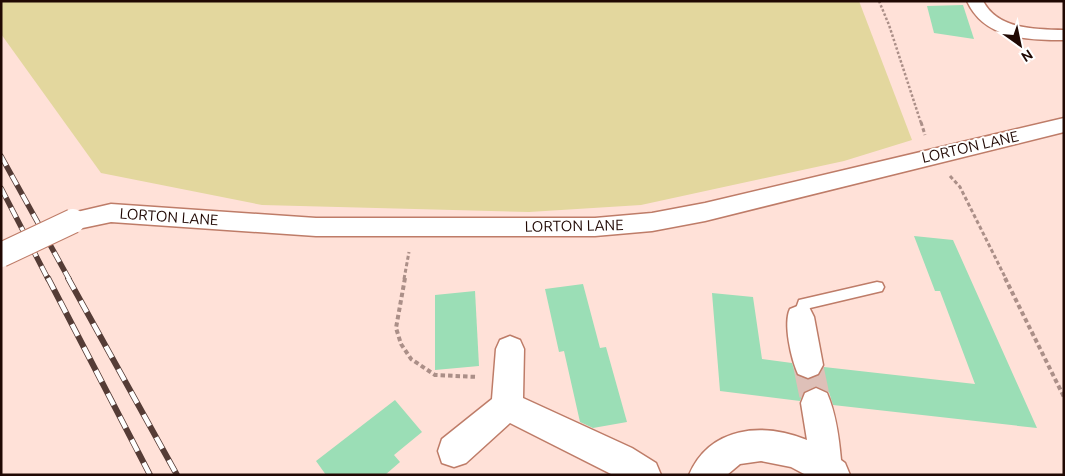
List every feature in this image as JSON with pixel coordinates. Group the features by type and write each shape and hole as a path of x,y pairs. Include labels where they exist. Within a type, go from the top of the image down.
{"street":[{"path":"975,1 984,16 1004,27 1034,35 1064,35"},
{"name":"LORTON LANE","path":"1,255 73,221 111,213 316,228 595,227 652,222 723,208 1064,125"},
{"path":"800,317 808,365"},
{"path":"454,451 508,406 510,362"},
{"path":"816,403 829,471"},
{"path":"508,406 620,460 644,475"},
{"path":"706,475 719,459 742,447 769,444 798,452 829,471"}],"lane":[{"path":"800,317 804,304 877,287"}],"path":[{"path":"879,1 889,25 931,156 960,187 1064,397"},
{"path":"413,227 396,328 402,344 411,359 435,375 470,377 510,362"}],"shaded area":[{"path":"1,1 859,1 912,140 844,161 641,205 529,212 262,205 101,173 1,34"}],"building":[{"path":"963,5 974,39 934,33 927,6"},
{"path":"914,236 953,240 1037,428 833,405 829,392 817,386 804,391 800,401 720,391 712,293 753,297 762,359 792,363 796,375 807,380 819,376 824,367 975,384 940,291 935,291"},
{"path":"583,284 600,348 606,347 627,422 593,428 580,422 564,351 559,352 545,289"},
{"path":"475,291 479,366 435,370 435,295"},
{"path":"395,400 422,432 394,455 400,462 385,475 326,475 316,461"}],"tunnel":[{"path":"808,365 816,403"}],"railway":[{"path":"1,156 69,279"},
{"path":"1,188 48,279"},
{"path":"48,278 150,475"},
{"path":"68,278 177,475"}]}
